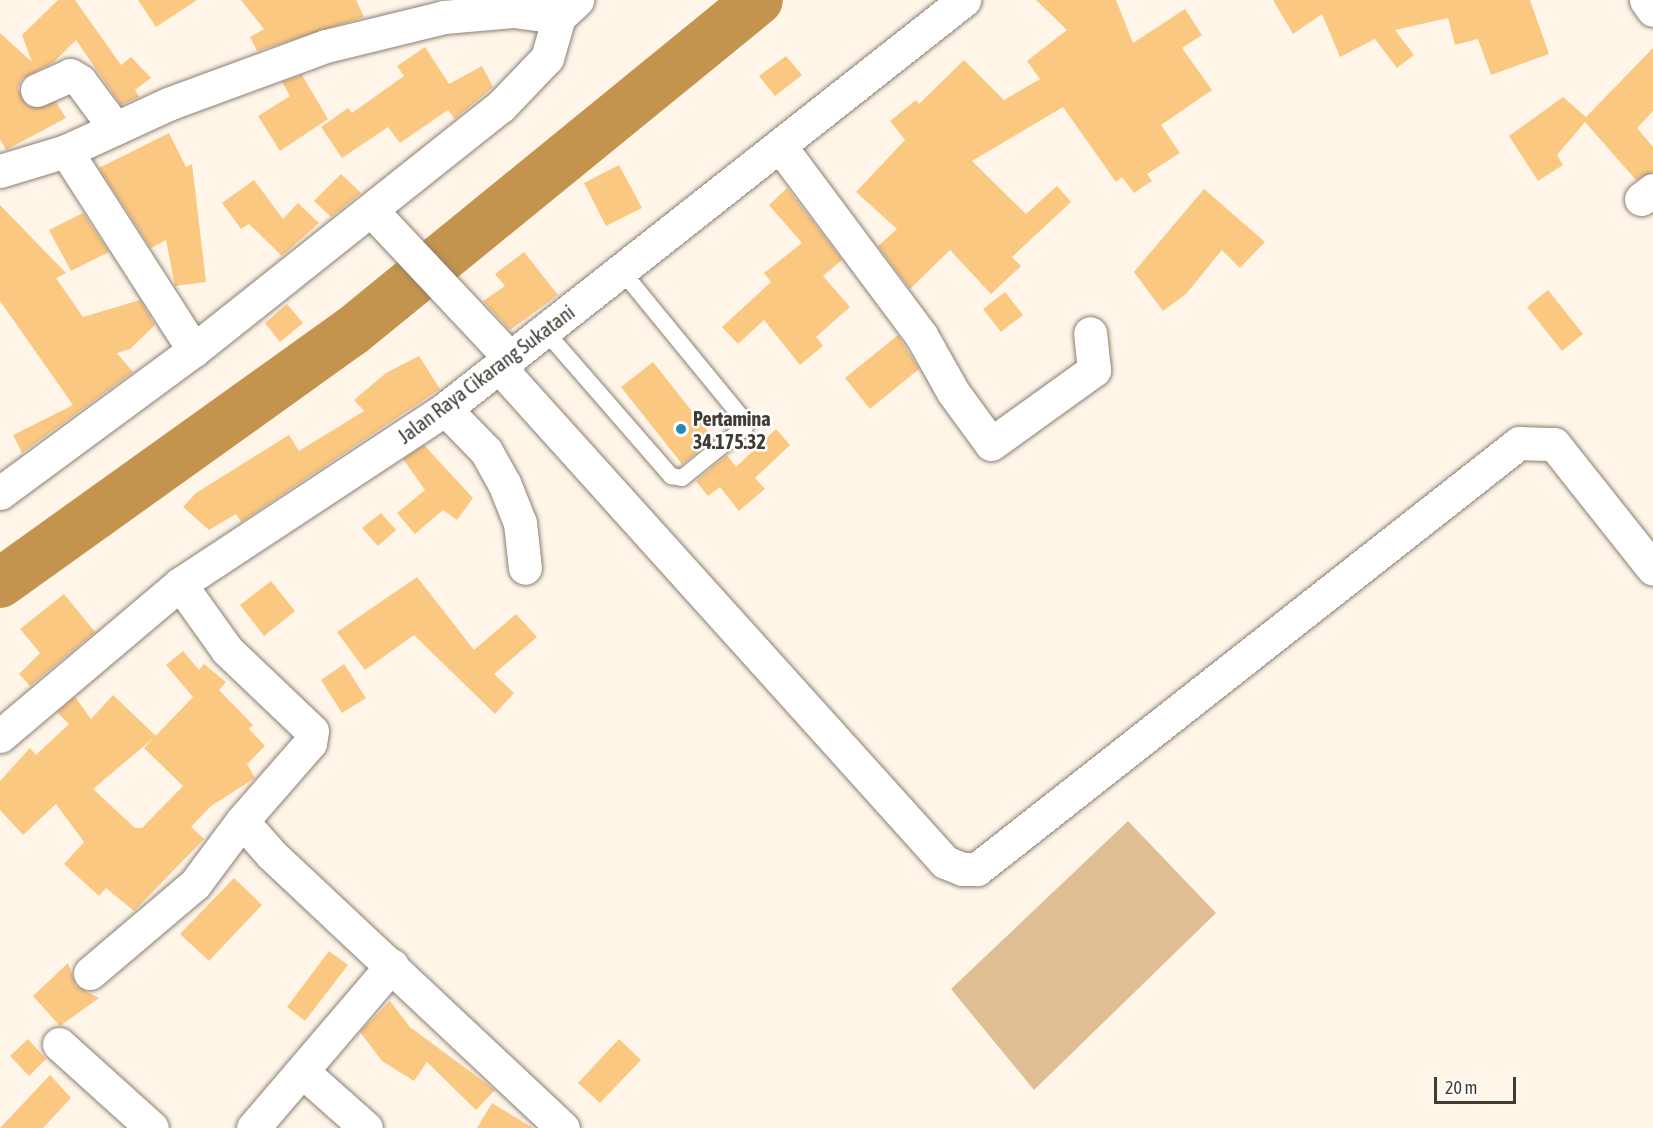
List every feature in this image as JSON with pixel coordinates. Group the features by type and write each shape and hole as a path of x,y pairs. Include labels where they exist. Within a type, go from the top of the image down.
{"street":[{"name":"Jalan Raya Cikarang Sukatani","path":"0,736 180,584 445,410 964,0"},
{"path":"1646,0 1653,10"},
{"path":"0,171 66,151 115,128 365,34 444,17 568,8 550,50 535,71 500,107 194,350 0,492"},
{"path":"37,90 70,75 80,81 115,128"},
{"path":"780,146 921,336 991,444 1094,370 1090,333"},
{"path":"66,151 194,350"},
{"path":"372,210 945,862 962,869 977,869 1519,443 1535,439 1554,444 1653,569"},
{"path":"445,410 486,451 504,483 520,523 525,568"},
{"path":"90,973 195,884 242,821 310,743 312,731 227,650 180,584"},
{"path":"242,821 272,855 392,965 563,1128"},
{"path":"252,1128 303,1072 392,965"},
{"path":"59,1044 152,1128"},
{"path":"303,1072 366,1128"}],"lane":[{"path":"546,332 671,476 682,478 745,427 743,419 622,271"}],"shaded area":[{"path":"1128,821 1216,913 1034,1090 951,989"}],"building":[{"path":"58,0 75,0 121,65 131,57 151,78 135,90 139,97 121,105 76,40 54,62 22,79 18,88 27,106 56,102 66,118 6,150 0,139 0,33 32,62 22,35"},
{"path":"138,0 197,0 156,27"},
{"path":"241,0 356,0 364,17 257,51 250,37 264,29"},
{"path":"1036,0 1116,0 1133,43 1185,9 1202,35 1182,48 1212,90 1161,125 1180,153 1147,174 1152,181 1134,193 1122,177 1116,182 1063,107 972,161 1026,214 1057,186 1071,202 1012,257 1021,266 991,294 950,250 910,289 878,246 897,229 856,192 905,140 890,121 916,100 919,104 964,60 1004,100 1040,79 1027,61 1067,30"},
{"path":"1273,0 1530,0 1549,54 1491,75 1478,39 1455,45 1448,18 1395,30 1414,55 1397,68 1375,39 1340,57 1322,14 1293,34"},
{"path":"425,47 449,84 482,66 493,87 455,119 448,110 400,143 388,127 342,158 321,127 348,108 352,113 404,76 397,66"},
{"path":"1653,48 1653,111 1637,128 1653,147 1653,172 1636,180 1585,122 1557,155 1563,165 1538,181 1509,136 1563,97 1586,117"},
{"path":"786,56 802,75 775,96 759,76"},
{"path":"302,75 328,119 280,151 258,116 290,96 282,82"},
{"path":"169,133 186,167 192,164 206,282 175,286 166,240 151,248 99,168"},
{"path":"619,165 642,208 606,226 584,183"},
{"path":"341,174 361,193 331,217 314,201"},
{"path":"254,180 283,219 298,203 319,223 282,256 249,224 241,229 222,203"},
{"path":"787,188 842,260 823,276 850,307 816,337 823,346 800,365 764,320 738,344 722,327 771,282 764,273 802,243 769,205"},
{"path":"1204,189 1265,242 1240,268 1222,250 1186,294 1163,311 1134,272"},
{"path":"0,205 66,273 56,278 83,317 140,300 155,325 130,349 117,353 133,372 22,453 13,435 73,405 0,301"},
{"path":"83,213 109,252 71,271 49,230"},
{"path":"524,252 558,295 510,330 483,301 505,286 495,274"},
{"path":"1548,290 1583,334 1562,351 1527,307"},
{"path":"1005,292 1023,315 1001,332 983,309"},
{"path":"287,304 303,323 280,342 265,323"},
{"path":"898,335 919,369 870,409 845,378"},
{"path":"419,356 440,389 241,522 236,514 209,530 183,507 196,493 289,435 299,451 364,411 354,400 386,373"},
{"name":"Pertamina 34.175.32","path":"653,362 714,439 682,464 621,387"},
{"path":"776,429 790,445 755,478 765,489 739,511 720,487 708,496 696,481 727,455 736,467"},
{"path":"424,445 473,498 457,520 443,510 415,534 397,513 425,490 403,459"},
{"path":"381,513 396,530 378,546 362,528"},
{"path":"417,577 474,650 516,614 537,637 494,674 514,693 495,714 414,635 365,670 337,632"},
{"path":"271,581 295,611 264,636 240,605"},
{"path":"64,594 95,632 30,686 19,674 40,653 20,629"},
{"path":"183,651 199,670 204,664 226,682 219,690 253,725 249,729 265,746 247,764 255,778 211,806 191,827 204,839 134,911 106,888 99,896 64,864 84,842 56,804 23,835 0,810 0,781 30,748 36,755 69,724 57,712 75,697 91,719 113,695 156,736 193,697 166,665","holes":["154,738 144,748 183,786 142,828 135,828 93,789"]},
{"path":"344,664 366,698 342,713 321,680"},
{"path":"234,878 262,905 209,961 180,934"},
{"path":"329,951 348,965 305,1021 287,1007"},
{"path":"68,963 76,986 99,998 60,1026 33,996"},
{"path":"390,1001 410,1027 495,1090 476,1110 427,1062 414,1081 382,1061 360,1032"},
{"path":"28,1039 46,1059 29,1076 10,1056"},
{"path":"619,1039 641,1060 600,1103 578,1083"},
{"path":"50,1075 71,1098 43,1128 0,1128"},
{"path":"492,1103 533,1128 477,1128"}],"waterway":[{"path":"0,583 351,332 758,0"}],"place":[{"name":"Pertamina 34.175.32","path":"681,429"}]}
